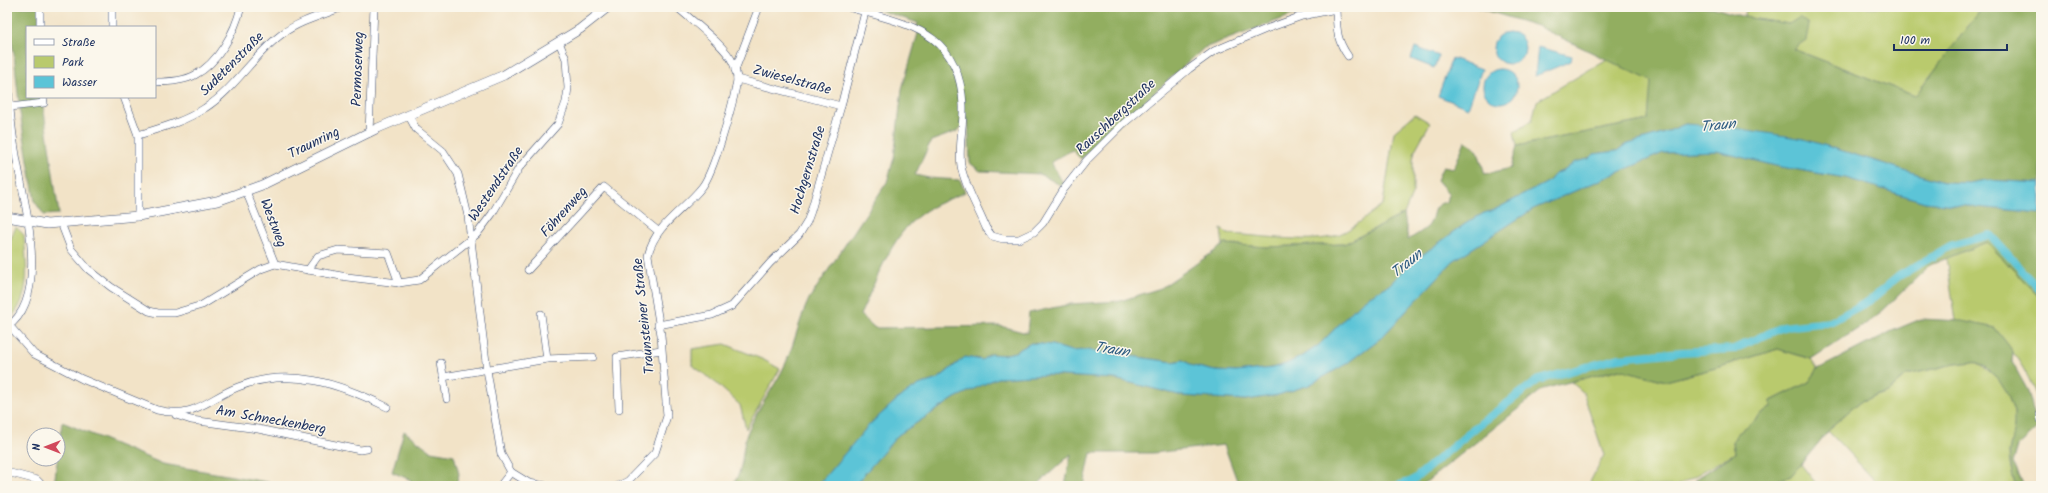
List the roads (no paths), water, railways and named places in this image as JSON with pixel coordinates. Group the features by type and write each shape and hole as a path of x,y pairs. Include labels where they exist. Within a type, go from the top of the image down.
{"street":[{"path":"40,7 40,26"},
{"path":"112,7 112,26"},
{"path":"156,82 165,82 194,75 220,54 238,21 241,7"},
{"name":"Sudetenstraße","path":"138,135 175,124 205,108 229,87 265,48 282,33 294,26 343,7"},
{"name":"Permoserweg","path":"369,133 374,7"},
{"name":"Traunring","path":"7,217 27,221 61,223 138,216 211,202 246,191 262,185 369,133 499,77 559,42 608,7"},
{"path":"677,7 725,51 733,62 737,79"},
{"path":"734,70 759,7"},
{"name":"Rauschbergstraße","path":"848,7 918,29 936,40 948,54 962,94 961,166 986,228 992,236 1003,239 1019,239 1034,232 1043,223 1075,173 1118,129 1189,69 1214,51 1302,16 1336,9 1337,36 1348,56"},
{"name":"Hochgernstraße","path":"658,325 712,314 732,306 770,263 799,235 807,222 811,210 841,106 865,12"},
{"name":"Westendstraße","path":"275,264 348,278 399,283 410,282 425,277 471,239 492,214 519,168 558,124 566,102 568,76 566,60 559,42"},
{"path":"7,73 10,107 27,221 30,255 28,298 15,320 8,326"},
{"name":"Zwieselstraße","path":"737,79 841,106"},
{"name":"Traunsteiner Straße","path":"618,486 628,481 655,453 667,416 661,350 648,255 651,243 658,231 703,186 711,169 726,123 737,79"},
{"path":"10,107 44,103 43,98"},
{"path":"124,98 138,135 138,216"},
{"path":"409,116 416,129 442,151 458,174 468,216 487,370 501,454 511,472 529,483 546,486"},
{"name":"Föhrenweg","path":"528,270 604,187 658,231"},
{"name":"Westweg","path":"246,191 275,264"},
{"path":"61,223 71,249 88,269 110,287 149,310 158,313 176,313 196,307 261,269 275,264"},
{"path":"308,270 318,256 338,250 388,253 399,283"},
{"path":"541,314 547,359"},
{"name":"Am Schneckenberg","path":"8,326 34,354 63,370 157,410 191,420 258,429 360,450 367,449"},
{"path":"619,409 617,357 661,350"},
{"path":"443,377 547,359 593,357"},
{"path":"441,363 447,399"},
{"path":"172,414 184,413 202,407 246,384 277,378 304,378 330,383 354,391 387,407"},
{"path":"7,472 37,480 42,486"},
{"path":"500,486 511,472"}],"water":[{"path":"1506,32 1512,32 1521,36 1525,48 1521,60 1512,64 1506,64 1497,60 1493,51 1493,45 1497,36"},
{"path":"1415,47 1439,56 1434,68 1411,59"},
{"path":"1538,47 1572,56 1571,61 1535,76"},
{"path":"1452,58 1482,69 1468,108 1438,96"},
{"path":"1500,69 1512,74 1517,86 1512,98 1500,103 1488,98 1483,86 1488,74"},
{"path":"1685,124 1735,128 1804,139 1943,182 1969,183 1986,180 2041,183 2041,213 1925,202 1846,178 1776,166 1717,151 1663,153 1533,209 1453,261 1382,337 1346,364 1309,385 1278,395 1246,400 1183,396 1115,379 1047,375 997,378 955,398 898,435 854,486 817,486 869,425 900,397 919,385 938,379 965,357 982,360 990,354 1003,355 1015,352 1031,343 1052,345 1071,351 1087,350 1173,362 1183,360 1193,366 1215,371 1236,372 1272,368 1286,364 1303,356 1319,345 1363,300 1389,285 1411,263 1465,224 1484,213 1494,210 1548,182 1555,174 1565,170 1575,162 1589,159 1594,154 1617,151 1625,145 1662,134"}],"waterway":[{"path":"1396,486 1412,481 1480,424 1538,380 1619,358 1734,349 1783,327 1830,322 1869,301 1899,276 1952,245 1990,235 2041,291"}],"water label":[{"name":"Traun","path":"1718,126"},
{"name":"Traun","path":"1407,264"},
{"name":"Traun","path":"1112,350"}]}
